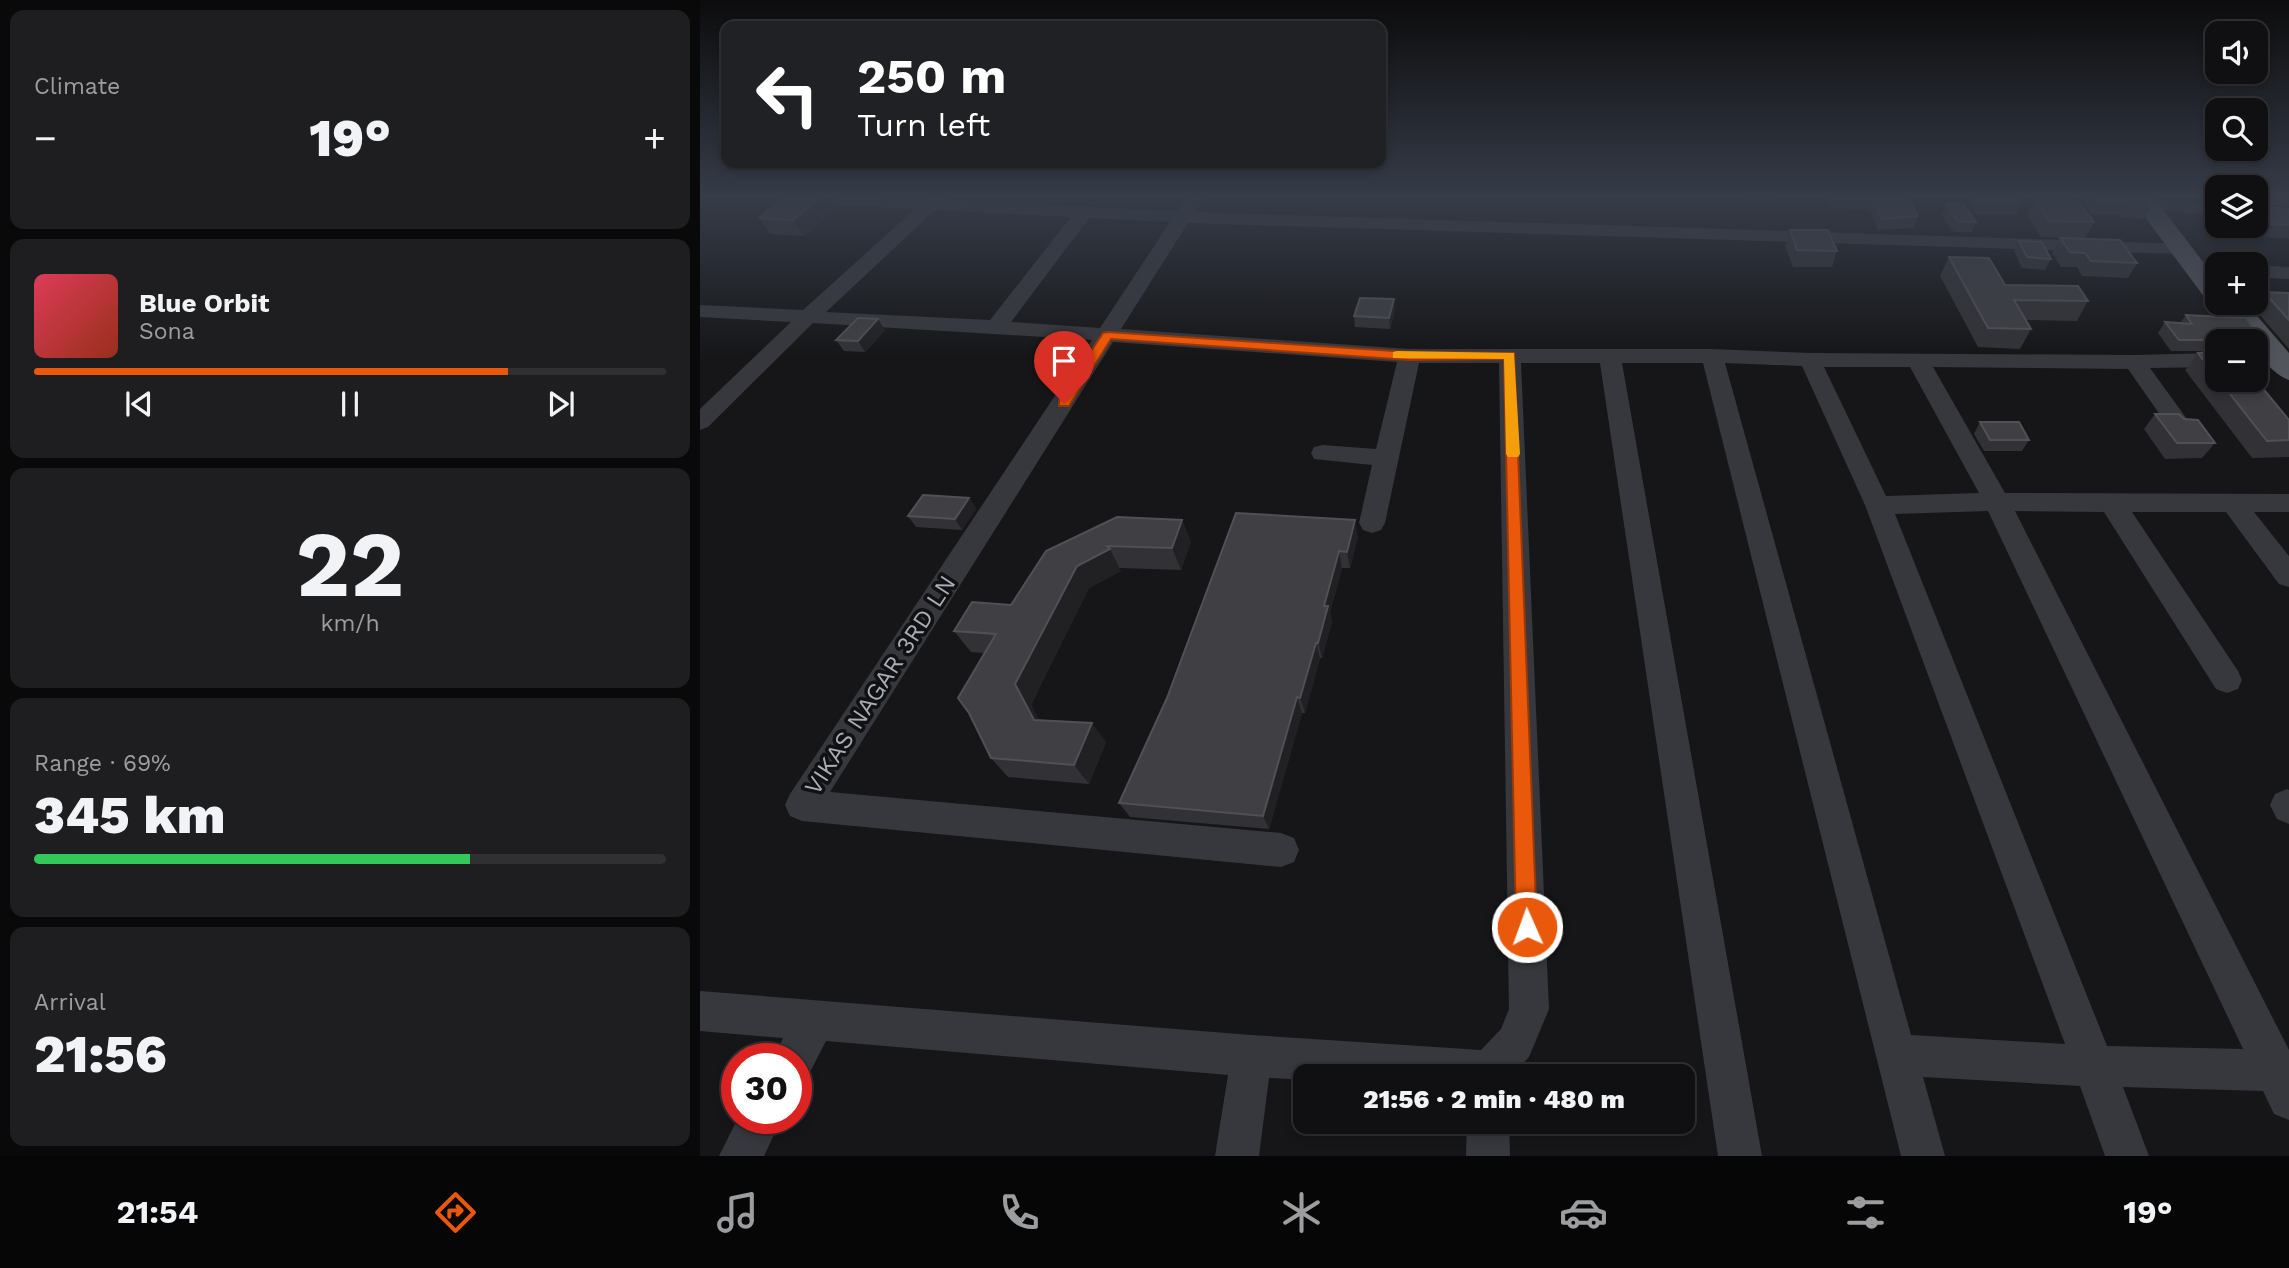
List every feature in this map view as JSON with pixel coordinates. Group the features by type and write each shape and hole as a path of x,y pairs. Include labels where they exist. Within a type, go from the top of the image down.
{"main road":[{"path":"2181,249 2205,281"},
{"path":"2192,249 2205,264"},
{"path":"2233,315 2269,356"},
{"path":"2241,315 2289,385"}],"street":[{"path":"700,422 882,249"},
{"path":"996,327 1056,249"},
{"name":"VIKAS NAGAR 3RD LN","path":"1163,249 802,805 1282,850"},
{"path":"2268,272 2289,273"},
{"path":"700,311 996,327 1409,356 1712,356 1918,361 2205,360"},
{"path":"1372,523 1409,356"},
{"path":"1497,1064 1515,1043 1529,1009 1510,356"},
{"path":"1610,356 1740,1156"},
{"path":"1712,356 1923,1156"},
{"path":"1810,360 1878,505 2127,1156"},
{"path":"1918,361 1997,502 2284,1080"},
{"path":"2134,362 2180,426"},
{"path":"1323,453 1387,458"},
{"path":"1878,505 1997,502 2289,503"},
{"path":"2233,503 2289,576"},
{"path":"2113,504 2227,681"},
{"path":"700,1011 1357,1064"},
{"path":"803,1043 816,1019"},
{"path":"1897,1055 2284,1080"},
{"path":"1237,1156 1251,1056"},
{"path":"741,1156 753,1134"},
{"path":"1488,1134 1488,1156"}],"building":[{"path":"1836,249 1837,251 1797,250"},
{"path":"2023,249 2046,249 2051,259 2027,257"},
{"path":"2068,249 2127,249 2137,263 2091,261 2085,253 2070,252"},
{"path":"1949,257 1989,258 2005,285 2078,286 2088,301 2014,300 2031,329 1988,328"},
{"path":"2268,292 2289,293 2289,320 2268,296"},
{"path":"1360,298 1394,299 1389,318 1354,316"},
{"path":"2186,315 2246,318 2255,329 2205,329 2205,340 2179,340 2165,322 2192,324"},
{"path":"858,318 878,319 858,341 836,340"},
{"path":"2198,353 2205,353 2205,362"},
{"path":"2228,392 2266,392 2289,420 2289,440 2267,441"},
{"path":"2155,414 2179,414 2184,419 2198,420 2215,443 2177,443"},
{"path":"1980,422 2019,422 2029,440 1990,440"},
{"path":"923,495 969,498 955,519 908,516"},
{"path":"1236,513 1355,520 1347,552 1339,551 1324,606 1328,606 1318,643 1300,698 1297,697 1263,816 1119,803 1167,698"},
{"path":"1117,517 1182,520 1172,548 1107,546 1110,549 1077,566 1015,684 1034,720 1092,723 1074,765 991,758 969,713 958,698 996,634 954,631 972,602 1011,605 1046,551"}],"slow traffic":[{"path":"1397,355 1510,356 1513,454"}],"route":[{"path":"1064,403 1108,335 1409,356 1510,356 1527,927"}]}
